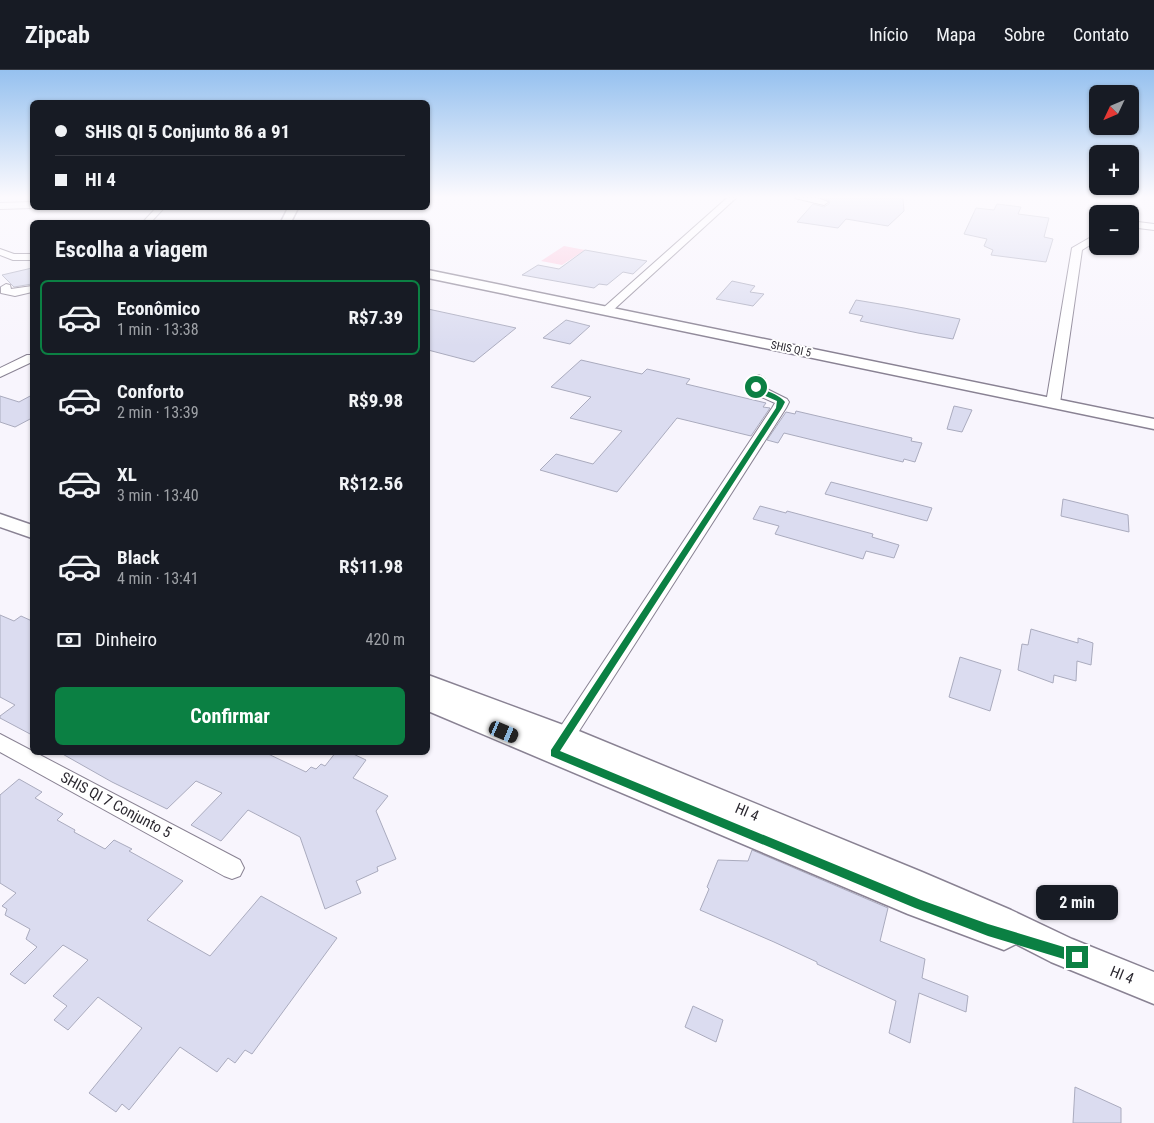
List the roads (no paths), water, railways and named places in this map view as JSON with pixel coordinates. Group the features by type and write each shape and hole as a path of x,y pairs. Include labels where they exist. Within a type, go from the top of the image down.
{"street":[{"path":"606,311 677,247"},
{"path":"1053,403 1077,248 1080,247"},
{"path":"0,252 13,257 30,256"},
{"name":"SHIS QI 5","path":"430,274 1154,424"},
{"path":"6,287 5,291 10,293 30,289"},
{"path":"0,374 30,359"},
{"path":"560,744 779,408 782,402 780,399 758,390 756,387 759,379"},
{"path":"1,521 29,527"},
{"name":"HI 4","path":"430,685 560,744 912,881 1000,920 1062,951 1154,988"},
{"name":"HI 4","path":"430,702 560,744"},
{"name":"SHIS QI 7 Conjunto 5","path":"0,742 232,868"}]}
